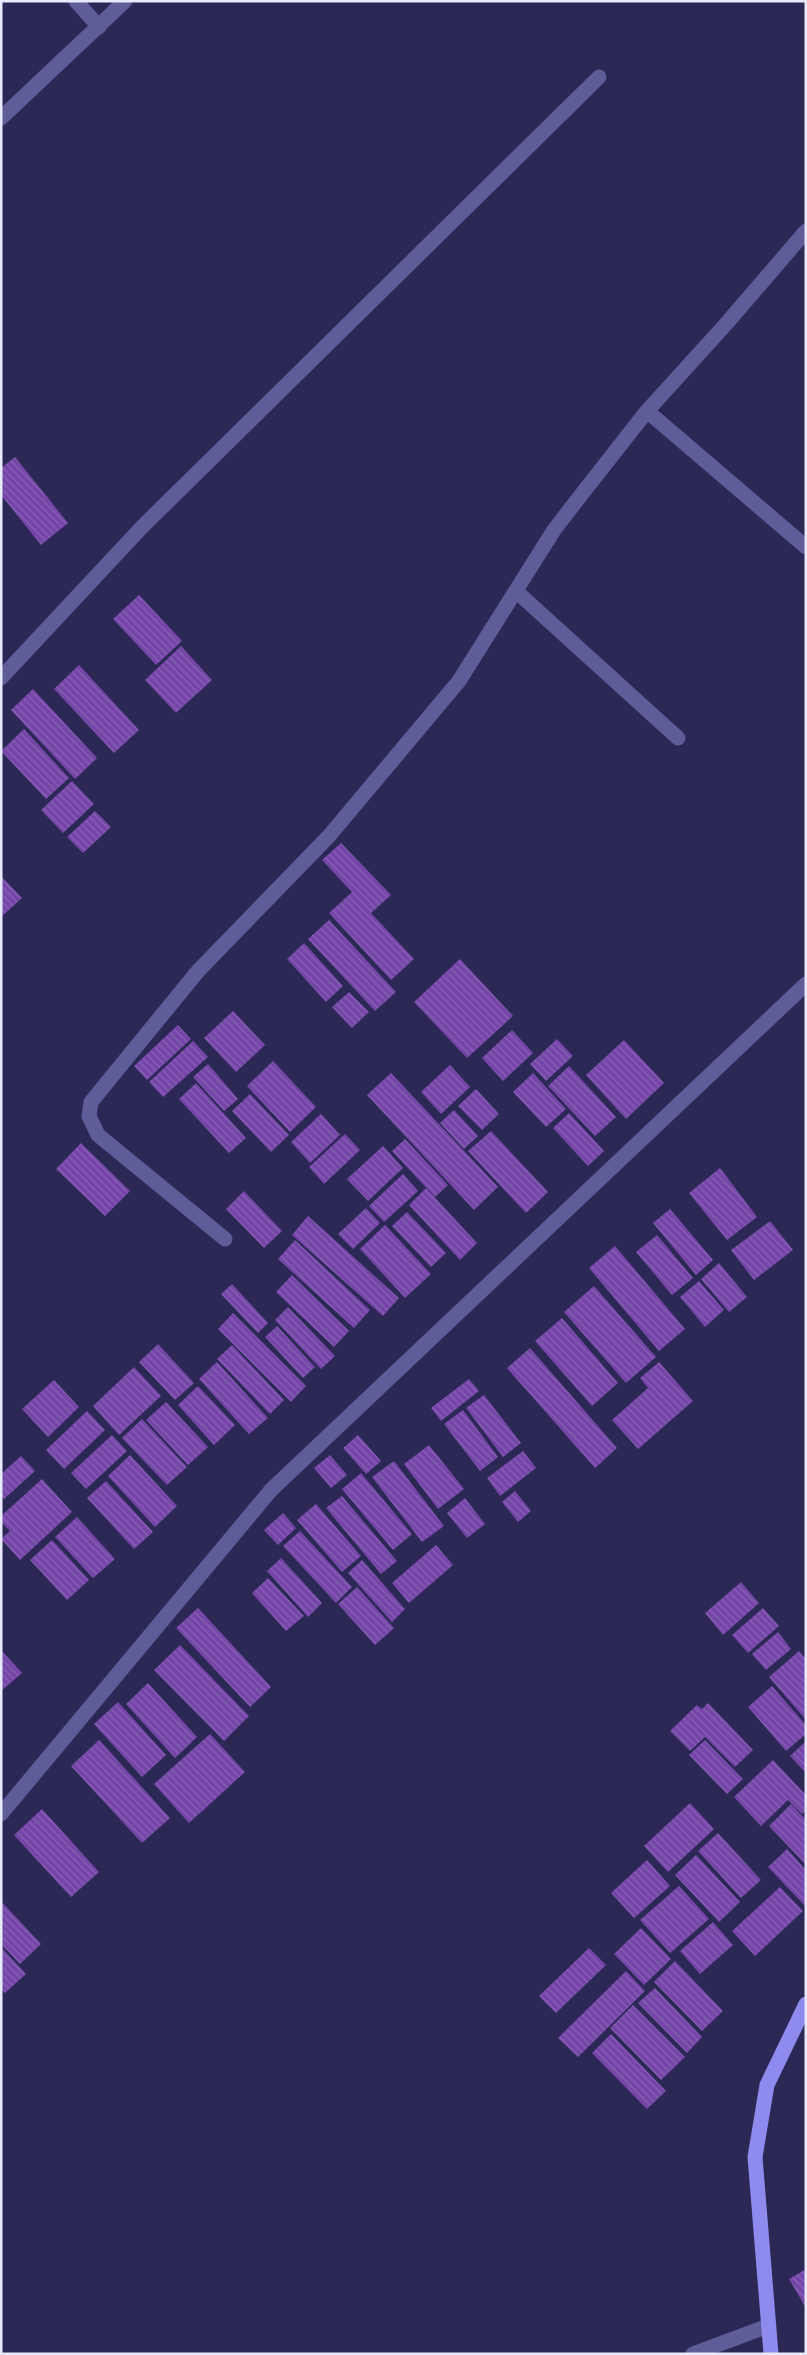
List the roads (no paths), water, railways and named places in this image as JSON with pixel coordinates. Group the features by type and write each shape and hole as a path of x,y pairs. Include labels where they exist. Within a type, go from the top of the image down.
{"main road":[{"path":"771,2354 755,2157 767,2085 806,2004"}],"street":[{"path":"76,1 99,27"},
{"path":"1,118 125,1"},
{"path":"1,678 142,527 599,77"},
{"path":"225,1239 98,1135 89,1116 91,1102 198,970 329,836 459,681 517,592 554,530 647,411 726,324 806,231"},
{"path":"647,411 806,547"},
{"path":"517,592 678,738"},
{"path":"1,1814 271,1490 806,984"},
{"path":"693,2354 768,2326"}]}
